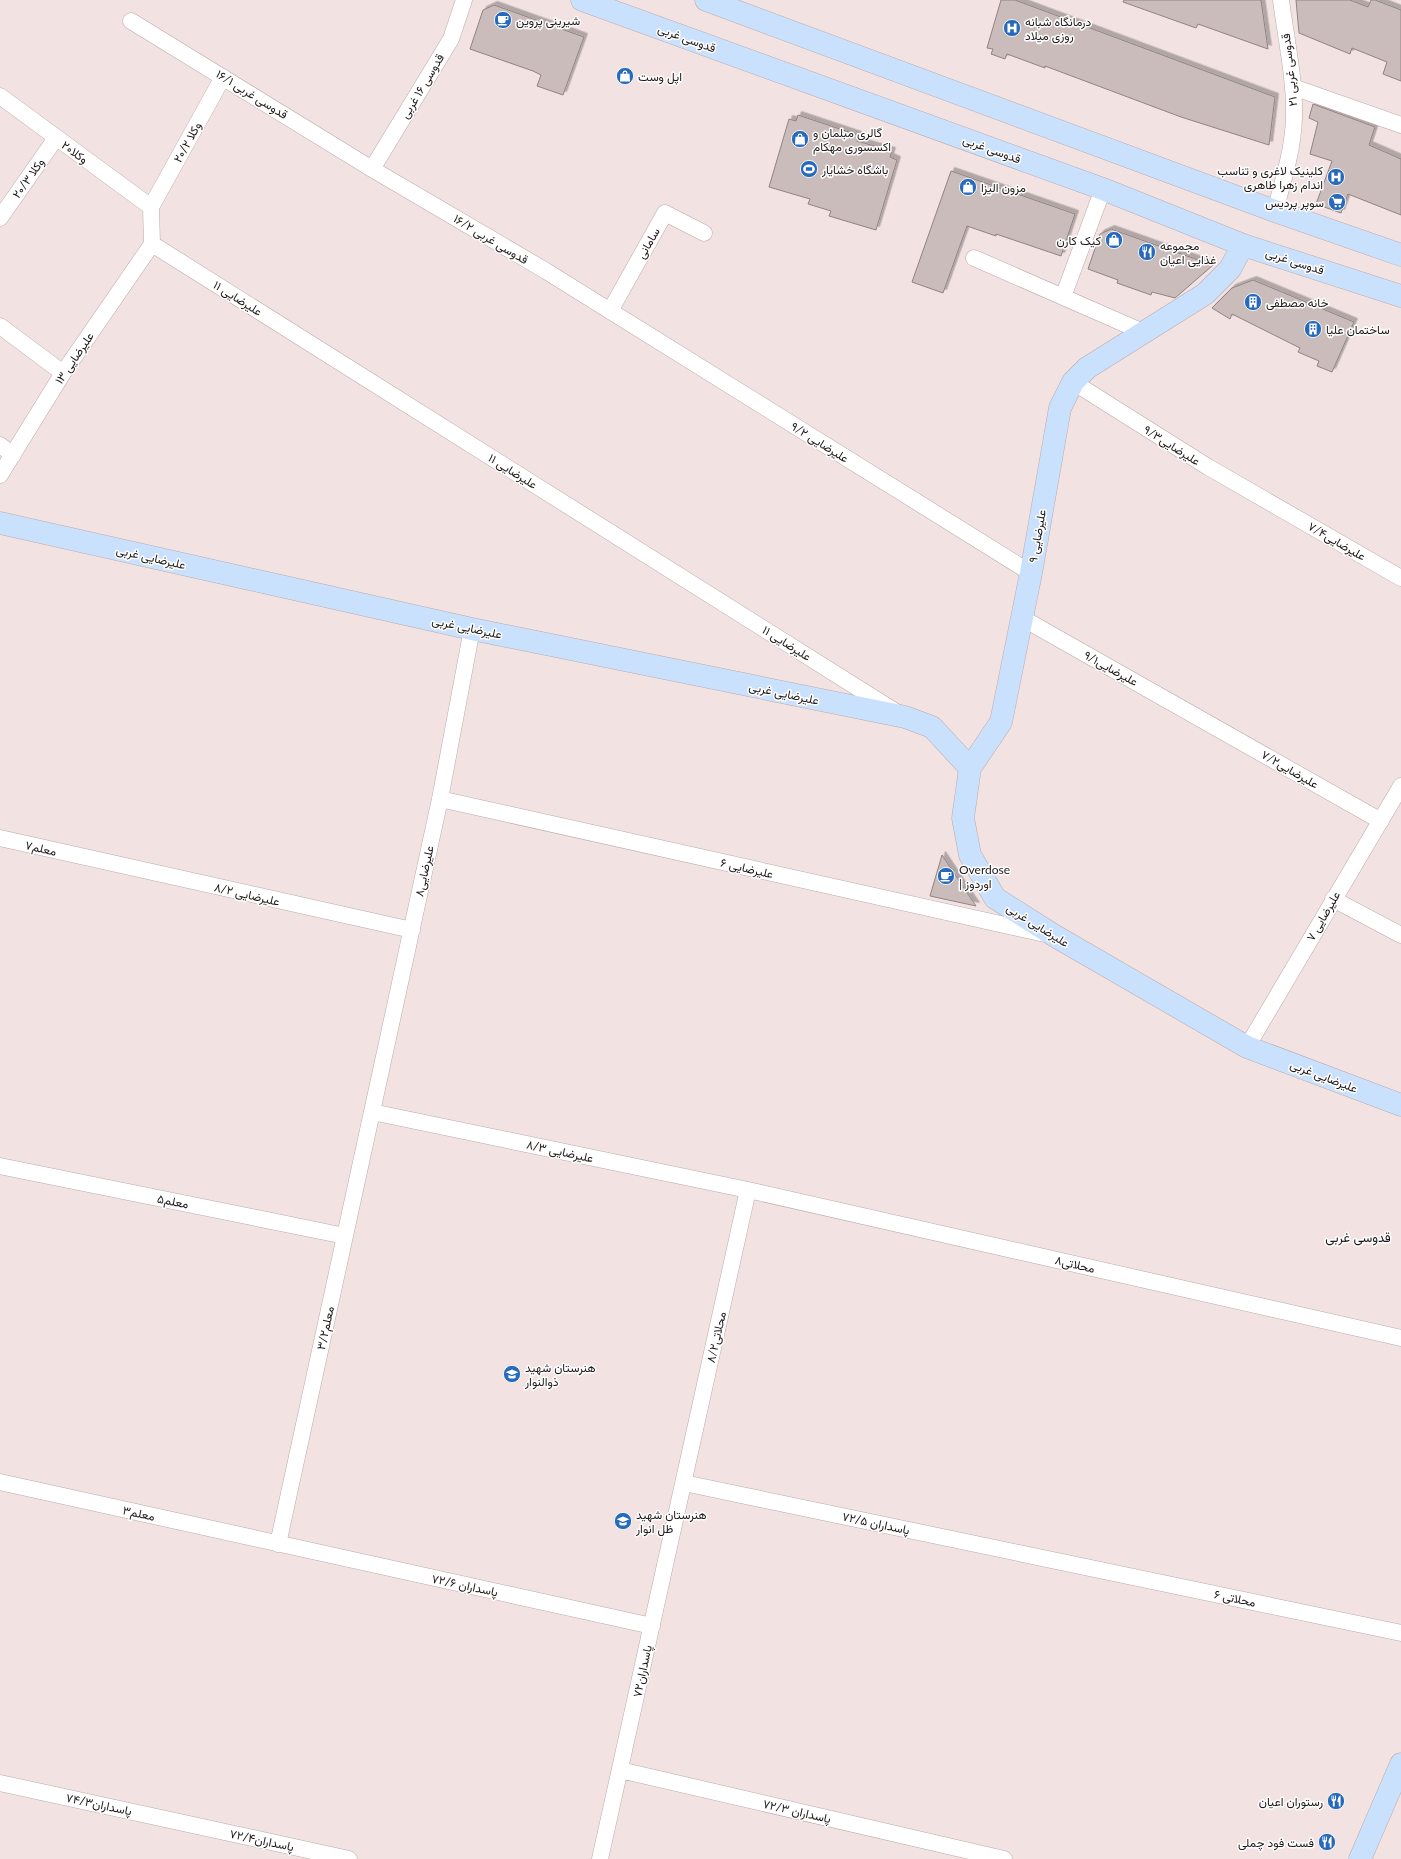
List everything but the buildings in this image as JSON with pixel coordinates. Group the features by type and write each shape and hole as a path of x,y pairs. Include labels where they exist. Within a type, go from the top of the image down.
{"street":[{"name":"قدوسی ۱۶ غربی","path":"372,169 451,38 464,0"},
{"name":"قدوسی غربی","path":"582,0 1103,189 1244,245 1401,296"},
{"path":"706,0 1276,211 1401,255"},
{"name":"۲۱ قدوسی غربی","path":"1276,211 1288,156 1294,119 1293,88 1281,0"},
{"name":"۱۶/۱ قدوسی غربی","path":"130,21 224,77 372,169"},
{"name":"وکلا ۲۰/۲","path":"151,207 224,77"},
{"path":"1293,88 1401,125"},
{"name":"وکلا۲۰","path":"0,96 151,207"},
{"name":"وکلا ۲۰/۳","path":"0,218 56,138"},
{"name":"۱۶/۲ قدوسی غربی","path":"372,169 610,310"},
{"path":"1063,297 1103,189"},
{"path":"151,207 152,244"},
{"name":"سامانی","path":"610,310 665,213 704,233"},
{"name":"۱۳ علیرضایی","path":"0,475 63,373 152,244"},
{"name":"۱۱ علیرضایی","path":"152,244 904,717"},
{"name":"۹ علیرضایی","path":"970,768 1001,722 1031,573 1060,408 1073,382 1088,368 1205,294 1230,269 1244,245"},
{"path":"974,258 1144,332"},
{"name":"۹/۲ علیرضایی","path":"610,310 1031,573"},
{"path":"5,329 63,373"},
{"name":"علیرضایی۹/۳","path":"1073,382 1208,467 1274,505"},
{"path":"0,445 13,455"},
{"name":"علیرضایی۷/۴","path":"1274,505 1401,578"},
{"name":"علیرضایی غربی","path":"0,523 472,629 904,717 932,727 970,768 963,818 970,854 995,898 1055,936 1247,1047 1401,1105"},
{"name":"علیرضایی۹/۱","path":"1022,618 1199,717"},
{"name":"علیرضایی۸","path":"372,1112 440,799 472,629"},
{"name":"علیرضایی۷/۲","path":"1199,717 1380,820"},
{"name":"۷ علیرضایی","path":"1247,1047 1401,786"},
{"name":"۶ علیرضایی","path":"440,799 1055,936"},
{"name":"معلم۷","path":"0,838 83,857"},
{"name":"علیرضایی ۸/۲","path":"83,857 412,930"},
{"path":"1333,899 1401,935"},
{"name":"۸/۳ علیرضایی","path":"372,1112 748,1190"},
{"name":"معلم۳/۲","path":"278,1544 372,1112"},
{"name":"معلم۵","path":"0,1166 345,1236"},
{"name":"محلاتی۸","path":"748,1190 1401,1338"},
{"name":"محلاتی۸/۲","path":"684,1483 748,1190"},
{"name":"معلم۳","path":"0,1482 278,1544"},
{"name":"۷۲/۵ پاسداران","path":"684,1483 1068,1563"},
{"name":"پاسداران۷۲","path":"600,1859 684,1483"},
{"name":"۷۲/۶ پاسداران","path":"278,1544 652,1626"},
{"name":"۶ محلاتی","path":"1068,1563 1401,1633"},
{"path":"1360,1859 1401,1764"},
{"name":"۷۲/۳ پاسداران","path":"620,1770 1004,1859"},
{"name":"پاسداران۷۴/۳","path":"0,1783 198,1826"},
{"name":"پاسداران۷۲/۴","path":"198,1826 349,1859"}],"place":[{"name":"شیرینی پروین","path":"503,20"},
{"name":"درمانگاه شبانه روزی میلاد","path":"1012,28"},
{"name":"اپل وست","path":"625,76"},
{"name":"گالری مبلمان و اکسسوری مهکام","path":"800,139"},
{"name":"باشگاه خشایار","path":"809,169"},
{"name":"کلینیک لاغری و تناسب اندام زهرا طاهری","path":"1336,177"},
{"name":"مزون الیزا","path":"968,187"},
{"name":"سوپر پردیس","path":"1337,202"},
{"name":"کیک کارن","path":"1114,240"},
{"name":"مجموعه غذایی اعیان","path":"1147,252"},
{"name":"خانه مصطفی","path":"1253,302"},
{"name":"ساختمان علیا","path":"1313,329"},
{"name":"Overdose | اوردوز","path":"946,876"},
{"name":"هنرستان شهید ذوالنوار","path":"512,1374"},
{"name":"هنرستان شهید ظل انوار","path":"623,1521"},
{"name":"رستوران اعیان","path":"1336,1801"},
{"name":"فست فود چملی","path":"1327,1842"}],"district":[{"name":"قدوسی غربی","path":"1358,1237"}]}
